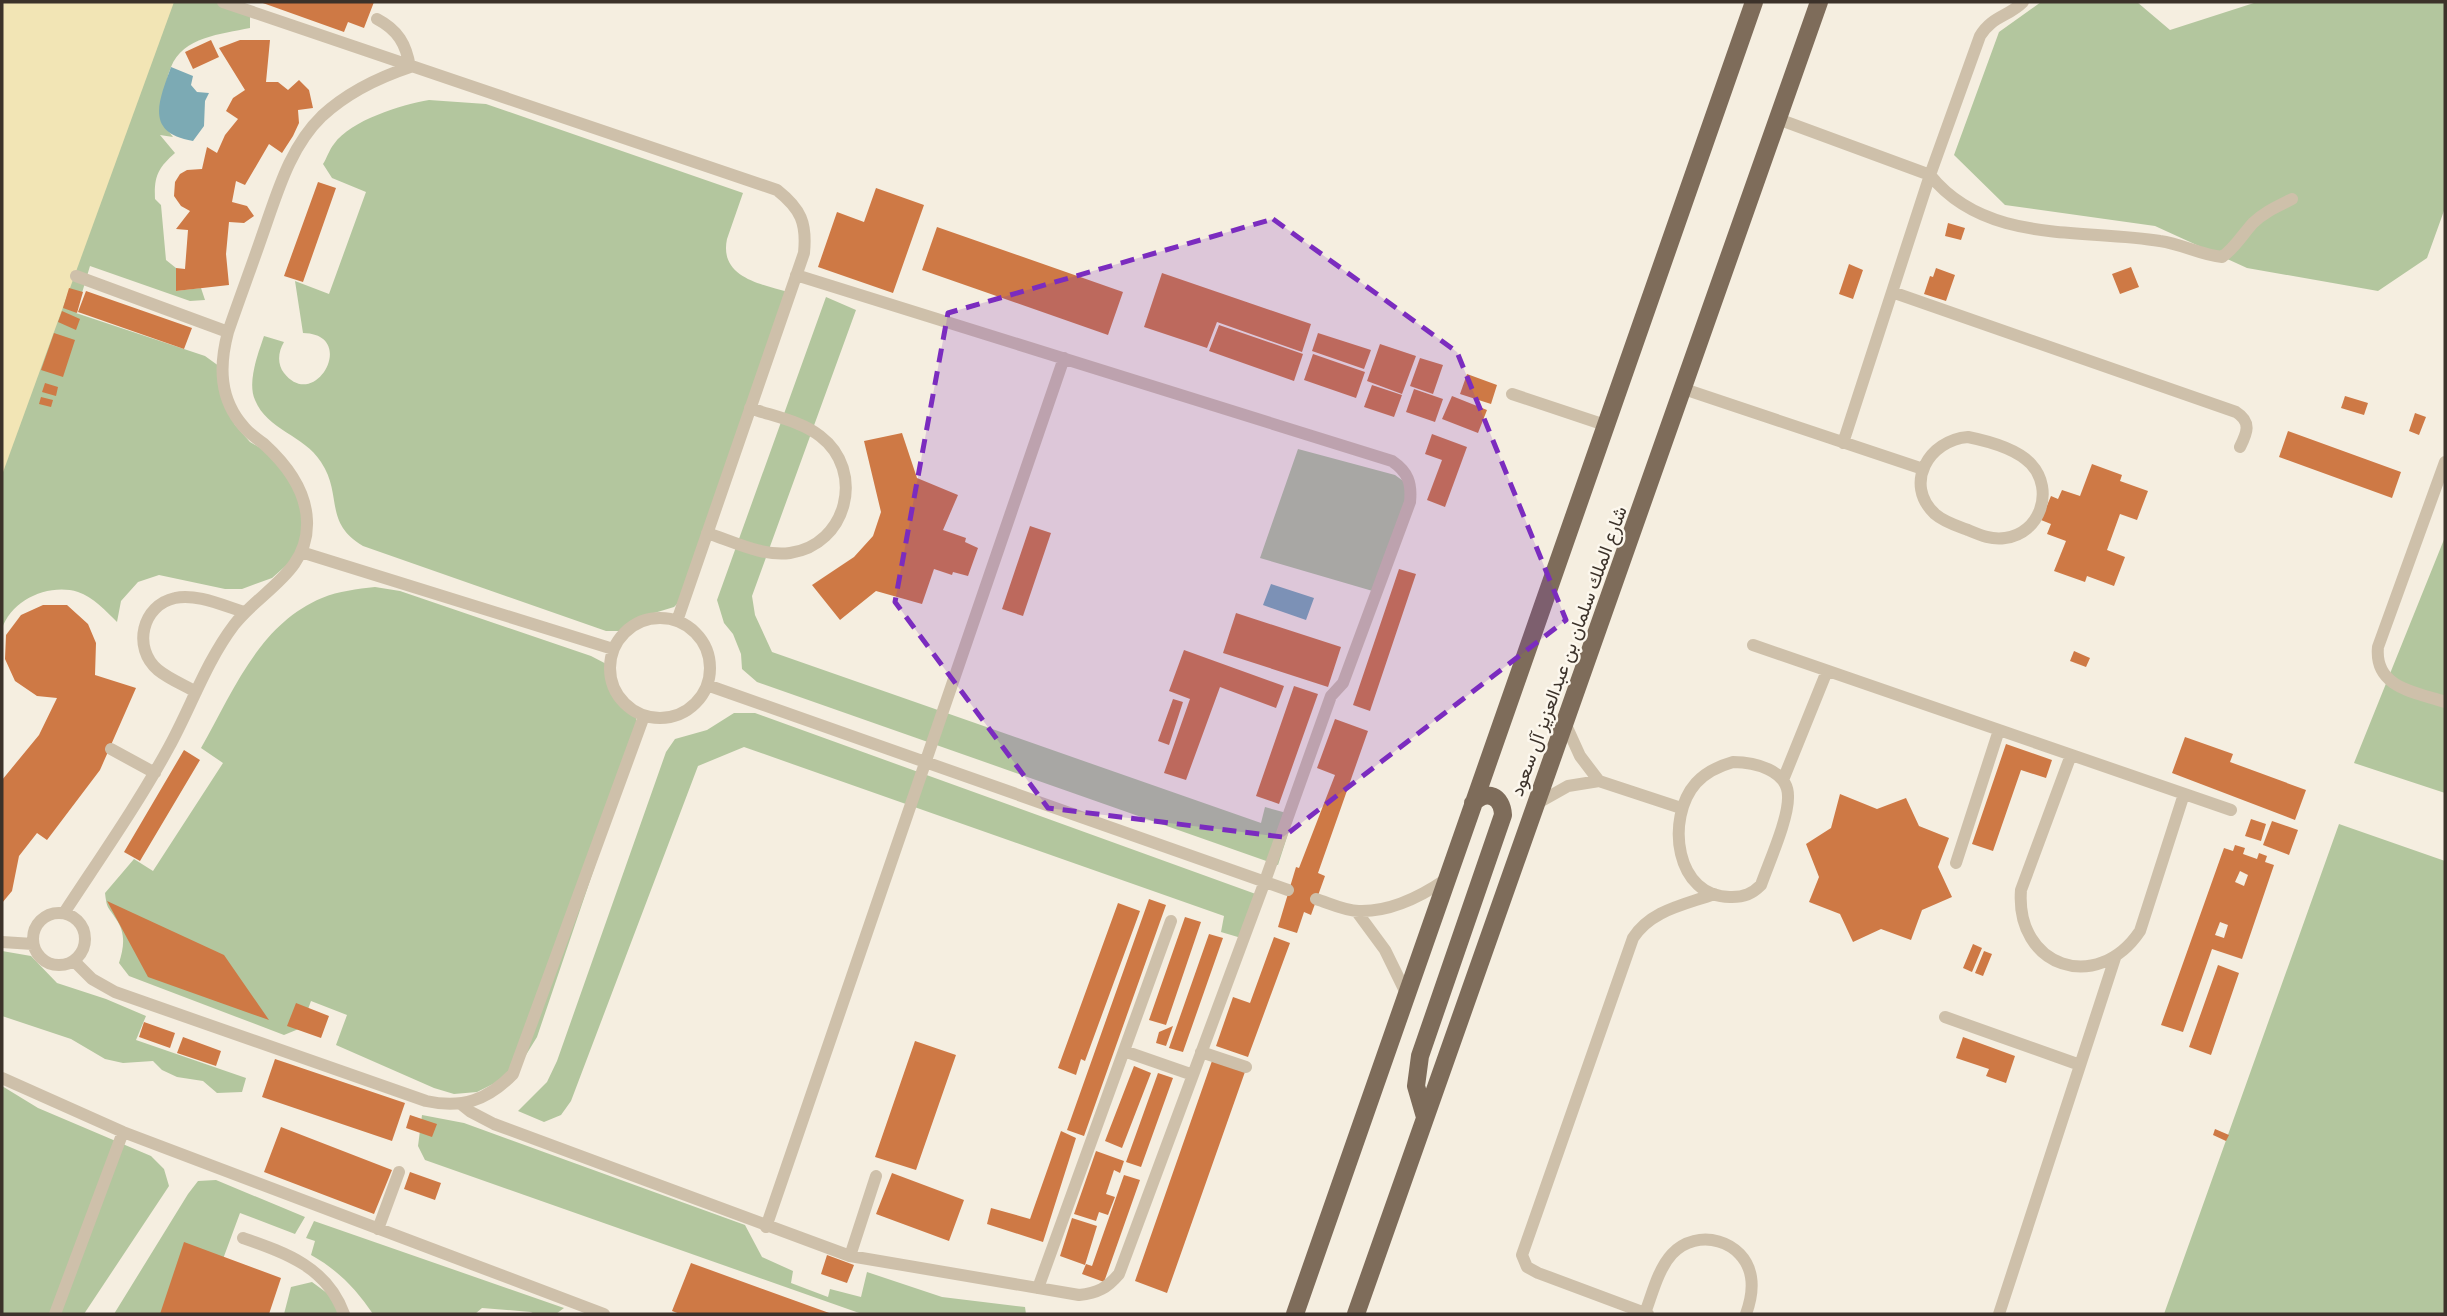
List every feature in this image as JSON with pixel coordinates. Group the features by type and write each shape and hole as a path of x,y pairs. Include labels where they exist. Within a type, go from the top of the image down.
{"main road":[{"name":"شارع الملك سلمان بن عبدالعزيز آل سعود","path":"1295,1314 1754,2"},
{"name":"شارع الملك سلمان بن عبدالعزيز آل سعود","path":"1356,1314 1684,389 1818,2"},
{"path":"1425,1117 1416,1086 1420,1056 1503,815 1503,806 1498,798 1489,794 1480,796 1473,803"}],"lane":[{"path":"223,2 777,190 792,202 802,217 806,235 804,253 677,621"},
{"path":"1843,443 1930,175 1980,36 1989,23 2022,2"},
{"path":"377,19 390,26 401,38 408,52 410,67"},
{"path":"64,913 155,773 223,639 244,612 282,581 302,552 307,521 305,505 296,481 282,461 244,427 230,406 222,382 222,357 228,332 283,176 299,145 321,118 347,95 377,78 410,67"},
{"path":"1778,119 1930,175 1941,189 1972,210 2016,225 2062,234 2163,241 2208,256 2222,257 2234,249 2254,223 2267,212 2292,199"},
{"path":"461,1104 494,1124 850,1256 1079,1295 1095,1293 1109,1286 1119,1273 1331,695 1343,683 1410,502 1409,478 1402,468 1392,461 796,275"},
{"path":"76,276 228,332"},
{"path":"1892,292 2236,412 2244,417 2248,425 2241,447"},
{"path":"766,1227 1064,358"},
{"path":"1684,389 1923,469"},
{"path":"1512,394 1605,425"},
{"path":"707,533 765,552 786,554 799,551 823,539 840,518 846,479 842,466 828,443 806,428 751,408"},
{"path":"1956,438 1979,439 2023,457 2039,476 2043,501 2032,524 2010,537 1985,537 1942,520 1933,512 1922,492 1923,469 1935,449 1956,438"},
{"path":"2445,462 2378,648 2377,658 2380,669 2394,685 2445,702"},
{"path":"302,552 613,649"},
{"path":"196,692 158,670 146,655 142,637 147,619 159,604 177,597 195,598 244,612"},
{"path":"662,618 677,621 691,628 702,640 709,662 707,685 700,698 689,709 675,716 660,719 644,716 629,709 611,682 609,665 613,649 621,636 632,626 646,620 662,618"},
{"path":"1753,646 2231,810"},
{"path":"1783,780 1828,671"},
{"path":"707,685 1288,890"},
{"path":"74,961 92,979 115,992 426,1101 443,1105 461,1104 490,1094 513,1074 644,716"},
{"path":"1565,723 1580,756 1599,780"},
{"path":"1956,863 1999,730"},
{"path":"111,749 155,773"},
{"path":"2071,755 2021,891 2020,909 2024,926 2033,942 2046,955 2062,963 2080,967 2098,965 2115,958 2130,946 2140,931 2184,794"},
{"path":"1733,762 1760,765 1783,780 1789,793 1787,806 1761,885 1754,893 1727,898 1702,888 1685,867 1678,839 1681,808 1687,794 1707,773 1733,762"},
{"path":"1536,804 1568,786 1599,780 1681,808"},
{"path":"1316,900 1357,912 1404,903 1445,880"},
{"path":"1714,894 1651,917 1633,938 1522,1255 1527,1267 1538,1273 1646,1314 1669,1257 1679,1248 1703,1239 1716,1240 1729,1245 1747,1263 1752,1289 1746,1314"},
{"path":"1357,912 1385,950 1406,993"},
{"path":"64,913 74,917 81,925 85,944 74,961 54,965 37,954 33,934 44,917 64,913"},
{"path":"1038,1288 1171,921"},
{"path":"2,942 33,944"},
{"path":"1999,1314 2115,958"},
{"path":"1945,1017 2080,1065"},
{"path":"1124,1051 1193,1074"},
{"path":"1201,1052 1247,1067"},
{"path":"2,1078 123,1132 604,1314"},
{"path":"55,1314 123,1132"},
{"path":"378,1229 399,1172"},
{"path":"850,1256 876,1176"},
{"path":"243,1238 290,1255 311,1268 328,1285 344,1314"}],"highlighted area":[{"path":"1273,219 1457,352 1566,620 1283,837 1048,808 895,602 948,313"}],"green space":[{"path":"156,2 225,2 250,8 250,28 204,38 184,49 171,67 166,87 161,121 173,137 160,135 175,153 158,173 155,199 161,205 166,260 176,268 176,291 201,288 205,300 190,301 90,266 76,313 205,356 223,369 223,398 235,425 250,442 276,457 306,502 301,546 289,563 272,578 242,589 225,589 159,575 138,582 121,601 117,622 84,594 55,590 32,596 22,602 2,629 2,449"},
{"path":"2041,2 2137,2 2170,30 2257,2 2445,2 2445,208 2427,258 2378,291 2247,268 2155,226 2005,205 1954,155 1999,32"},
{"path":"429,100 486,104 743,193 727,239 726,252 729,262 744,277 788,292 687,594 674,607 641,617 625,631 606,631 363,546 351,537 338,518 331,486 321,462 305,445 268,419 255,400 253,377 264,336 284,342 280,366 296,383 308,384 318,378 330,357 328,345 320,337 303,333 295,281 329,294 366,192 332,178 323,164 331,149 342,135 364,121 391,110"},
{"path":"826,297 856,310 752,596 755,615 772,652 1261,823 1265,807 1294,815 1278,865 757,682 742,669 741,654 733,634 724,623 717,600"},
{"path":"1298,449 1395,475 1406,483 1412,505 1376,592 1260,558"},
{"path":"2445,537 2445,793 2354,763"},
{"path":"375,587 400,591 591,656 616,669 618,696 636,716 637,742 537,1037 521,1063 503,1079 477,1092 454,1094 434,1088 336,1045 347,1015 311,1001 301,1028 284,1035 129,976 119,963 123,935 106,902 105,893 134,859 153,871 223,763 201,748 237,683 264,642 300,610 322,598"},
{"path":"734,713 755,713 1264,897 1248,940 1221,932 1224,916 744,747 698,766 571,1101 561,1115 544,1122 518,1111 547,1082 557,1061 666,752 675,739 707,730"},
{"path":"2339,824 2445,861 2445,1314 2164,1314"},
{"path":"2,951 31,956 57,983 146,1016 136,1040 246,1078 242,1092 217,1093 203,1081 177,1077 162,1070 153,1061 123,1063 105,1059 71,1039 2,1016"},
{"path":"2,1086 38,1108 151,1156 164,1169 169,1186 84,1314 2,1314"},
{"path":"422,1115 464,1123 745,1225 762,1257 793,1271 791,1283 828,1297 830,1289 861,1297 867,1272 942,1297 1025,1307 1026,1314 862,1314 425,1160 418,1146"},
{"path":"216,1180 305,1217 295,1234 240,1213 223,1259 216,1313 219,1314 114,1314 188,1194 198,1181"},
{"path":"314,1221 564,1308 556,1314 482,1308 475,1314 373,1314 346,1281 311,1255 315,1241 306,1238"},
{"path":"312,1282 331,1296 347,1314 284,1314 291,1287"}],"sand":[{"path":"2,2 174,2 2,475"}],"water":[{"path":"171,67 193,76 191,85 197,92 209,93 205,101 204,126 193,141 177,137 161,123 160,103"},
{"path":"1271,584 1314,598 1306,620 1263,605"}],"building":[{"path":"260,2 374,2 364,28 348,22 344,32"},
{"path":"211,40 219,57 193,69 185,52"},
{"path":"240,40 270,40 266,82 278,82 288,90 299,80 309,90 313,108 298,110 299,123 282,153 269,144 245,185 236,181 232,202 247,206 254,216 244,223 229,222 226,254 229,285 176,291 176,268 185,269 188,230 176,229 190,211 181,206 174,196 175,182 180,174 187,170 202,169 207,147 217,153 225,135 238,119 226,111 233,98 245,90 219,48"},
{"path":"318,182 336,188 303,282 284,276"},
{"path":"876,188 924,205 893,293 818,267 837,212 864,222"},
{"path":"1948,223 1965,228 1961,240 1945,236"},
{"path":"937,227 1123,292 1108,335 922,270"},
{"path":"1849,264 1863,270 1853,299 1839,294"},
{"path":"2131,267 2139,287 2120,294 2112,274"},
{"path":"1936,268 1955,275 1946,301 1924,294"},
{"path":"1162,273 1311,324 1302,352 1217,322 1207,348 1144,327"},
{"path":"69,288 83,292 77,313 63,308"},
{"path":"86,291 192,328 184,349 78,312"},
{"path":"62,311 80,319 76,330 58,322"},
{"path":"1219,325 1303,354 1294,381 1209,351"},
{"path":"54,333 75,340 63,377 41,370"},
{"path":"1318,333 1371,350 1364,369 1312,351"},
{"path":"1380,344 1416,356 1402,394 1367,381"},
{"path":"1313,354 1365,372 1356,398 1304,380"},
{"path":"1420,358 1443,365 1433,394 1410,386"},
{"path":"1467,374 1497,385 1491,404 1460,394"},
{"path":"45,383 58,387 56,396 42,392"},
{"path":"1372,385 1402,395 1394,417 1364,407"},
{"path":"1414,389 1443,399 1435,422 1406,412"},
{"path":"1452,396 1487,410 1478,433 1442,419"},
{"path":"2345,396 2368,403 2364,415 2341,408"},
{"path":"41,397 53,400 51,407 39,404"},
{"path":"2415,413 2426,417 2419,435 2409,431"},
{"path":"2288,431 2401,472 2392,498 2279,457"},
{"path":"902,433 917,478 958,495 943,530 966,538 965,542 978,548 968,576 953,572 952,575 934,569 922,604 876,591 840,620 812,585 854,557 873,536 881,512 864,441"},
{"path":"1432,434 1467,447 1445,507 1427,500 1442,460 1425,454"},
{"path":"2092,464 2122,475 2120,481 2148,491 2137,520 2120,514 2107,550 2125,557 2114,586 2087,576 2085,582 2054,571 2066,541 2047,534 2051,524 2041,520 2051,496 2058,499 2062,490 2080,496"},
{"path":"1030,526 1051,533 1023,616 1002,609"},
{"path":"1399,569 1416,574 1370,711 1353,705"},
{"path":"43,605 67,605 88,624 96,643 95,675 136,688 100,770 47,840 37,833 19,856 12,891 2,903 2,780 39,735 57,698 37,696 15,681 5,659 6,635 21,615"},
{"path":"1236,613 1341,647 1328,687 1223,653"},
{"path":"1184,650 1284,686 1276,708 1220,687 1186,780 1164,773 1190,699 1169,691"},
{"path":"2074,651 2090,658 2086,667 2070,661"},
{"path":"1294,686 1318,694 1279,804 1256,796"},
{"path":"1173,699 1183,702 1169,745 1158,741"},
{"path":"1335,719 1368,731 1318,873 1325,876 1311,915 1304,912 1297,933 1278,927 1296,867 1299,868 1335,775 1317,768"},
{"path":"2185,737 2233,754 2230,762 2306,790 2295,820 2172,773"},
{"path":"2006,744 2052,760 2046,778 2021,770 1993,851 1972,844"},
{"path":"184,750 200,760 140,861 124,852"},
{"path":"1840,794 1877,809 1906,798 1919,826 1949,838 1938,867 1952,897 1922,910 1911,940 1881,929 1853,942 1840,914 1809,902 1819,877 1806,844 1831,828"},
{"path":"2251,819 2266,824 2261,841 2245,836"},
{"path":"2272,821 2298,830 2289,855 2263,845"},
{"path":"2235,845 2245,848 2243,854 2257,859 2259,853 2267,856 2265,862 2274,865 2242,959 2212,949 2183,1032 2161,1025 2224,848 2233,851","holes":["2240,871 2248,875 2244,886 2235,882","2220,922 2228,925 2224,938 2215,935"]},
{"path":"1149,899 1166,905 1084,1136 1067,1130"},
{"path":"107,901 224,955 269,1020 148,977"},
{"path":"1118,903 1140,911 1085,1061 1081,1059 1076,1075 1058,1068"},
{"path":"1185,917 1201,922 1166,1025 1149,1020"},
{"path":"1209,934 1223,938 1183,1052 1169,1048"},
{"path":"1274,937 1290,943 1248,1057 1216,1046 1233,997 1250,1003"},
{"path":"1973,944 1982,948 1972,972 1963,968"},
{"path":"1984,951 1992,954 1983,976 1975,973"},
{"path":"2218,965 2239,973 2211,1055 2189,1047"},
{"path":"296,1003 329,1016 321,1038 287,1026"},
{"path":"144,1022 175,1033 170,1048 139,1037"},
{"path":"1173,1026 1166,1046 1156,1043 1159,1032"},
{"path":"183,1037 221,1051 216,1066 177,1053"},
{"path":"1963,1037 2015,1056 2006,1083 1986,1076 1989,1069 1956,1058"},
{"path":"915,1041 956,1055 916,1170 875,1157"},
{"path":"1213,1058 1246,1069 1167,1293 1135,1281"},
{"path":"275,1059 405,1103 392,1141 262,1097"},
{"path":"1134,1066 1151,1073 1122,1148 1105,1141"},
{"path":"1158,1073 1173,1078 1141,1167 1126,1162"},
{"path":"410,1115 437,1124 432,1137 406,1128"},
{"path":"281,1127 392,1170 374,1214 264,1172"},
{"path":"2215,1129 2229,1135 2226,1141 2213,1135"},
{"path":"1061,1131 1076,1138 1043,1242 987,1224 991,1208 1030,1219"},
{"path":"1096,1151 1124,1161 1120,1173 1114,1170 1106,1194 1115,1197 1108,1215 1099,1212 1096,1221 1074,1214"},
{"path":"410,1172 441,1183 435,1200 404,1189"},
{"path":"892,1173 964,1200 949,1241 876,1214"},
{"path":"1124,1175 1140,1180 1104,1282 1082,1274 1086,1264 1092,1266"},
{"path":"1072,1218 1097,1226 1085,1265 1060,1256"},
{"path":"184,1242 281,1278 269,1314 160,1314"},
{"path":"827,1255 854,1265 847,1283 821,1274"},
{"path":"691,1263 832,1314 680,1314 672,1311"}]}
